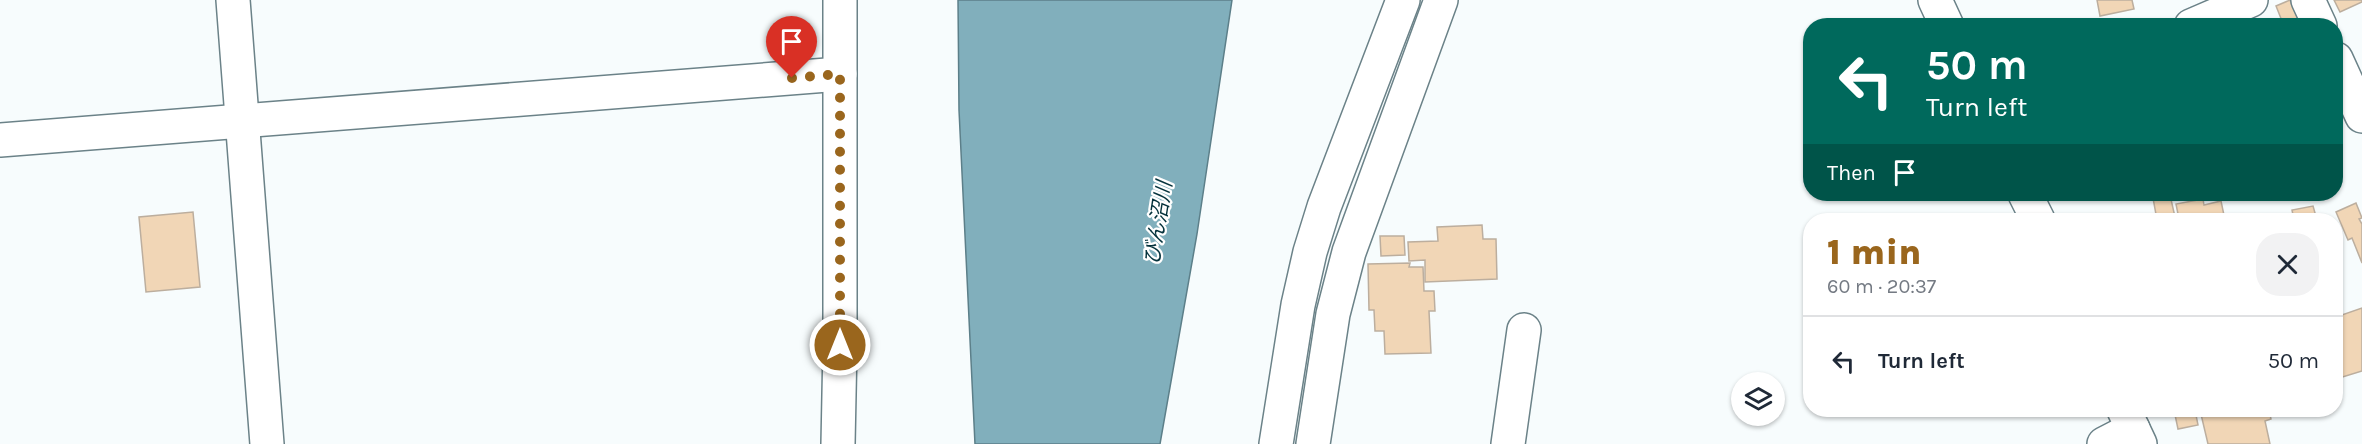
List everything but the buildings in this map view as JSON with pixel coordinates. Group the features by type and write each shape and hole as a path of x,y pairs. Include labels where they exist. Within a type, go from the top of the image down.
{"street":[{"path":"233,0 267,444"},
{"path":"838,444 840,0"},
{"path":"1276,444 1298,305 1310,252 1324,207 1403,0"},
{"path":"1313,444 1333,314 1349,252 1441,0"},
{"path":"1935,0 1943,18"},
{"path":"2209,18 2251,0"},
{"path":"2308,0 2316,18"},
{"path":"0,140 840,74"},
{"path":"2343,74 2362,116"},
{"path":"1508,444 1524,330"},
{"path":"2104,444 2132,428"}],"water":[{"name":"びん沼川","path":"958,0 1232,0 1197,234 1160,444 975,444 959,110"}],"route":[{"path":"792,78 840,74 840,345"}]}
